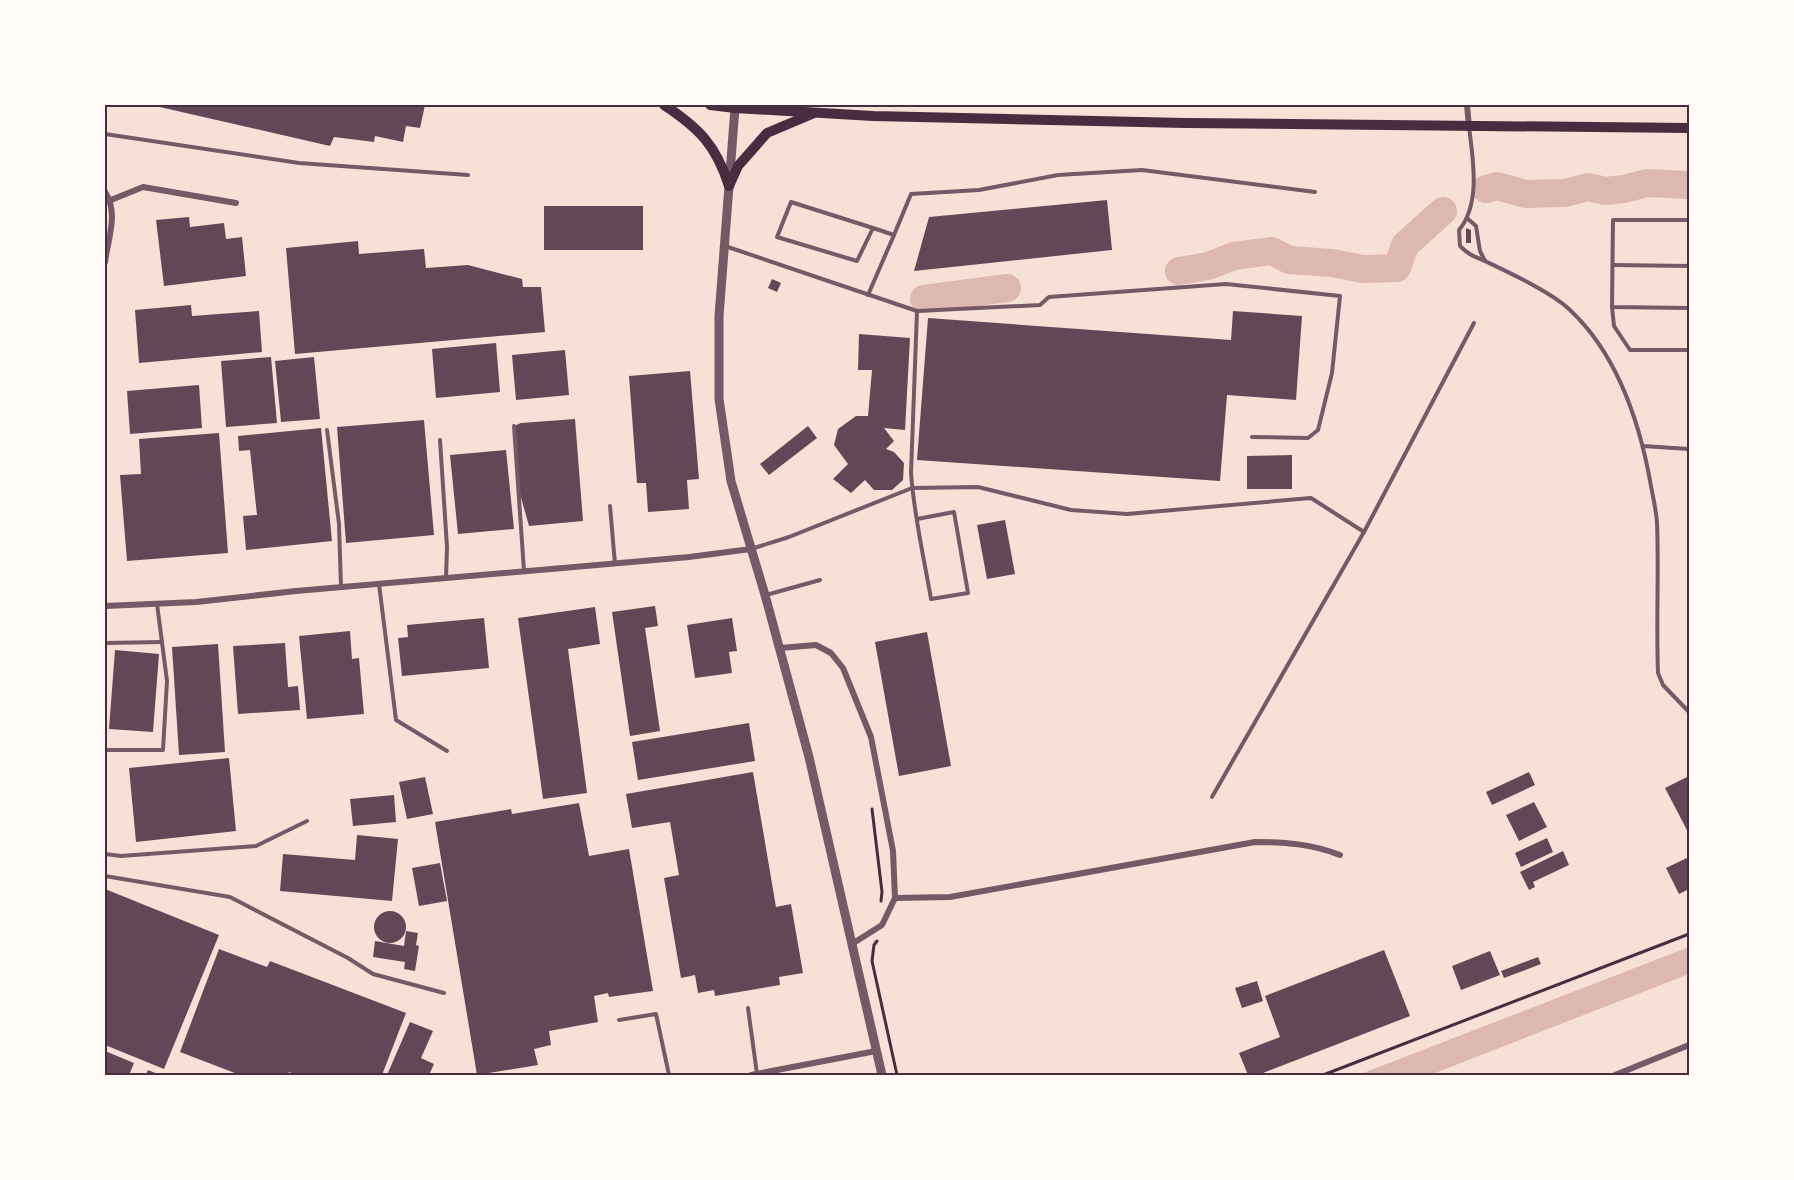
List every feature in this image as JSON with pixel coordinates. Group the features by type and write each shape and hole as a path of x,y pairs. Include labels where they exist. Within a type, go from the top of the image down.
{"main road":[{"path":"664,105 683,117 708,141 721,162 729,186"},
{"path":"710,105 873,116 1469,127 1689,128"},
{"path":"850,105 873,116"},
{"path":"729,186 738,166 767,134 816,113"}],"street":[{"path":"1467,105 1469,127"},
{"path":"735,108 719,316 718,399 731,481 809,757 882,1075"},
{"path":"111,200 143,188 236,203"},
{"path":"105,192 111,200 113,210 105,262"},
{"path":"105,606 157,604 446,579 689,557 751,549"},
{"path":"780,648 816,645 831,653 843,668 871,737 893,851 895,898 882,925 852,944"},
{"path":"895,898 950,897 1255,842 1287,842 1340,855"},
{"path":"1615,1075 1689,1045"},
{"path":"754,1074 876,1052"}],"lane":[{"path":"1469,127 1473,157 1472,192 1468,219 1460,230 1460,246 1471,256 1485,261 1570,309 1592,334 1615,370 1643,446 1657,519 1658,673 1663,685 1689,712"},
{"path":"105,134 299,163 468,175"},
{"path":"868,295 911,194 979,190 1058,175 1142,170 1315,192"},
{"path":"873,228 857,261 777,237 791,202 873,228 894,235"},
{"path":"1468,219 1476,226 1480,250 1485,261"},
{"path":"1689,220 1613,220 1612,265 1614,326 1630,350 1689,350"},
{"path":"724,245 917,311 1040,305 1049,297 1226,284 1340,296 1332,373 1318,430 1308,438 1252,437"},
{"path":"1612,265 1689,266"},
{"path":"1612,307 1689,309"},
{"path":"917,311 911,473 912,488 917,519 931,599 968,592 954,512 917,519"},
{"path":"1212,797 1364,532 1474,323"},
{"path":"514,426 524,572"},
{"path":"327,430 339,524 341,588"},
{"path":"440,440 446,536 446,579"},
{"path":"1643,446 1689,449"},
{"path":"751,549 789,537 912,488 978,487 1071,510 1127,514 1311,498 1364,532"},
{"path":"610,506 615,564"},
{"path":"765,595 820,580"},
{"path":"379,584 396,720 447,751"},
{"path":"105,750 163,750 167,681 157,604"},
{"path":"105,643 162,642"},
{"path":"105,854 121,856 256,846 307,821"},
{"path":"105,876 230,897 348,958 373,974 444,993"},
{"path":"747,1008 754,1074"},
{"path":"619,1020 656,1014 669,1075"}],"path":[{"path":"872,807 882,892 878,909"},
{"path":"877,929 880,937 874,945 872,961 897,1075"},
{"path":"1323,1075 1689,934"}],"shaded area":[{"path":"1689,947 1689,974 1430,1075 1358,1075"}],"building":[{"path":"151,105 425,105 420,128 406,126 403,142 375,136 374,142 334,137 330,146"},
{"path":"1107,200 1112,250 914,271 929,217"},
{"path":"544,206 643,206 643,250 544,250"},
{"path":"189,217 190,227 224,223 226,239 242,237 246,276 164,286 156,220"},
{"path":"1466,228 1471,230 1471,243 1466,243"},
{"path":"358,241 359,254 424,249 426,268 468,265 522,279 523,287 541,287 545,332 295,354 286,248"},
{"path":"772,279 781,283 777,292 768,288"},
{"path":"191,305 192,316 259,311 262,352 139,363 135,310"},
{"path":"1233,311 1302,316 1296,400 1227,395 1220,481 917,460 928,318 1231,340"},
{"path":"859,334 910,338 905,430 884,428 894,441 886,449 894,452 904,463 903,480 892,490 874,490 865,480 851,493 833,479 848,464 834,445 838,429 856,416 868,416 872,370 858,370"},
{"path":"496,343 500,392 436,398 432,349"},
{"path":"565,350 569,395 516,400 512,355"},
{"path":"271,357 277,423 226,427 221,361"},
{"path":"314,357 320,419 281,422 275,361"},
{"path":"690,371 699,479 687,480 689,509 648,512 646,483 637,483 629,376"},
{"path":"199,385 202,428 130,434 127,391"},
{"path":"575,419 583,521 529,526 520,494 514,426 521,423"},
{"path":"424,420 434,535 346,543 337,427"},
{"path":"808,426 817,438 769,475 760,464"},
{"path":"321,428 332,541 246,550 243,516 257,515 250,450 239,451 238,436"},
{"path":"219,433 228,553 127,561 120,475 141,474 139,439"},
{"path":"506,450 514,529 458,534 450,455"},
{"path":"1292,455 1292,489 1247,489 1247,456"},
{"path":"1005,520 1015,574 987,579 977,525"},
{"path":"655,606 658,626 645,628 660,731 630,736 612,612"},
{"path":"595,607 600,644 568,649 587,793 543,799 518,618"},
{"path":"484,618 489,668 402,676 398,638 408,637 407,625"},
{"path":"732,618 737,651 729,652 732,673 695,678 687,625"},
{"path":"350,631 352,659 359,658 364,714 307,719 299,636"},
{"path":"927,632 951,766 899,776 875,642"},
{"path":"285,643 288,687 298,686 300,710 238,714 233,646"},
{"path":"218,644 225,752 179,755 172,647"},
{"path":"115,650 159,654 153,732 109,729"},
{"path":"749,723 755,761 638,780 632,742"},
{"path":"229,758 236,831 136,842 129,768"},
{"path":"753,772 776,907 791,904 803,973 779,977 780,985 715,996 714,990 698,993 695,975 681,978 664,878 679,875 670,822 632,828 626,794"},
{"path":"1529,772 1535,785 1492,805 1486,792"},
{"path":"1689,776 1689,834 1665,788"},
{"path":"425,777 433,814 407,819 399,782"},
{"path":"394,795 396,822 353,826 350,799"},
{"path":"1534,802 1547,827 1519,841 1506,815"},
{"path":"579,803 589,856 629,849 653,991 609,997 608,993 594,996 598,1022 549,1031 551,1045 534,1049 538,1065 477,1075 435,822 511,809 512,814"},
{"path":"357,835 398,839 392,901 280,891 283,854 355,860"},
{"path":"1547,838 1553,852 1521,867 1515,853"},
{"path":"1563,851 1569,865 1533,882 1535,887 1529,890 1520,872"},
{"path":"1689,857 1689,889 1679,894 1666,868"},
{"path":"440,863 447,901 419,906 412,868"},
{"path":"105,889 219,935 164,1069 105,1045"},
{"path":"390,911 401,916 406,927 401,938 390,943 379,938 374,927 379,916"},
{"path":"406,931 418,933 416,945 419,946 415,971 404,969 405,962 373,957 375,941 404,946"},
{"path":"219,949 267,967 270,961 406,1013 382,1075 296,1075 289,1072 288,1075 240,1075 180,1052"},
{"path":"1384,950 1410,1016 1258,1075 1248,1075 1239,1053 1280,1037 1265,996"},
{"path":"1490,951 1500,975 1461,990 1452,966"},
{"path":"1538,957 1541,964 1504,978 1501,971"},
{"path":"1257,981 1263,1001 1242,1008 1235,988"},
{"path":"410,1022 433,1031 421,1058 434,1064 429,1075 387,1075"},
{"path":"105,1051 134,1063 129,1075 105,1075"},
{"path":"148,1070 160,1075 146,1075"}],"waterway":[{"path":"1486,189 1497,186 1526,194 1565,193 1588,187 1605,191 1647,183 1689,185"},
{"path":"1179,271 1208,266 1234,256 1272,251 1289,260 1332,263 1363,269 1397,268 1405,245 1443,211"},
{"path":"924,299 1007,288"}]}
